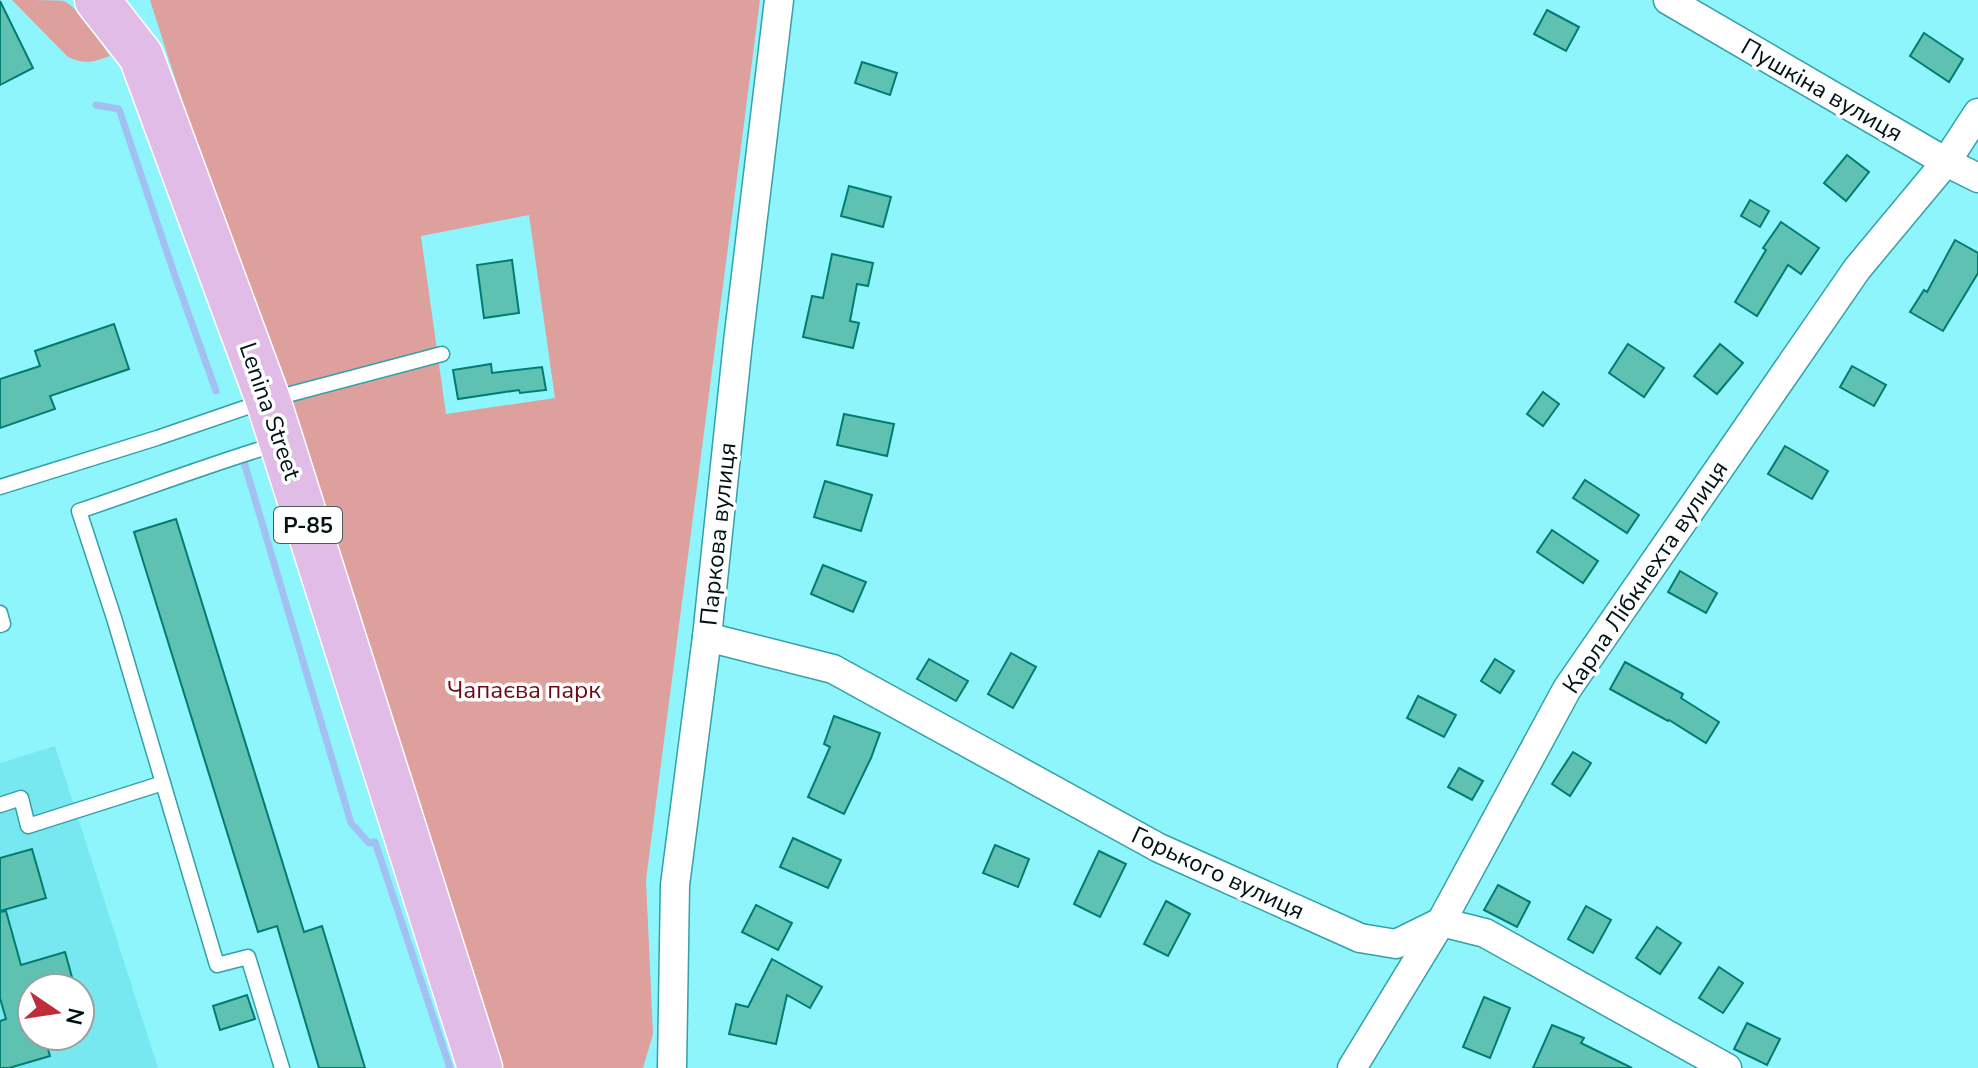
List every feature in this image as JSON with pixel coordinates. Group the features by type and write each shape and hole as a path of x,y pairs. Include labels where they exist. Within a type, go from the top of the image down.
{"main road":[{"name":"Lenina Street","path":"97,0 141,56 268,400 480,1068"}],"street":[{"name":"Паркова вулиця","path":"672,1068 675,885 707,637 779,0"},
{"name":"Пушкіна вулиця","path":"1668,0 1978,178"},
{"name":"Карла Лібкнехта вулиця","path":"1352,1068 1441,922 1567,689 1857,269 1946,162 1978,113"},
{"name":"Горького вулиця","path":"707,637 833,669 1159,848 1360,938 1396,944 1441,922"},
{"path":"1441,922 1485,933 1727,1068"}],"lane":[{"path":"0,487 268,400 442,354"},
{"path":"282,442 79,511 217,965 248,957 282,1068"},
{"path":"0,613 3,624 0,625"},
{"path":"0,805 21,798 28,826 163,783"}],"shaded area":[{"path":"55,746 158,1068 0,1068 0,763"}],"green space":[{"path":"12,0 64,1 83,18 110,56 89,62 68,57"},
{"name":"Чапаєва парк","path":"150,0 760,0 646,880 653,1034 643,1068 491,1068","holes":["529,215 555,398 446,414 421,236"]}],"building":[{"path":"0,1 33,68 0,85"},
{"path":"1547,10 1579,27 1566,51 1534,34"},
{"path":"1924,33 1963,59 1949,82 1910,56"},
{"path":"862,62 897,73 890,95 855,83"},
{"path":"1847,155 1869,172 1846,201 1824,183"},
{"path":"849,186 891,197 883,227 841,216"},
{"path":"1750,200 1769,211 1760,227 1741,216"},
{"path":"1781,222 1819,248 1801,274 1788,265 1757,316 1735,302 1766,250 1763,248"},
{"path":"1955,240 1978,253 1978,273 1943,331 1910,312 1924,290 1927,292"},
{"path":"832,254 873,263 868,286 857,284 850,321 859,323 853,348 803,337 812,296 823,298"},
{"path":"512,260 519,313 484,318 477,265"},
{"path":"114,324 129,369 50,396 55,409 0,428 0,379 40,366 35,351"},
{"path":"1628,344 1664,368 1644,397 1609,373"},
{"path":"1720,344 1743,363 1717,394 1694,376"},
{"path":"491,364 492,373 542,367 546,390 520,393 519,390 458,399 453,370"},
{"path":"1852,366 1886,385 1874,406 1840,387"},
{"path":"1543,392 1559,404 1543,426 1527,414"},
{"path":"844,414 894,424 887,456 837,445"},
{"path":"1785,446 1828,471 1812,499 1768,474"},
{"path":"1585,480 1639,515 1627,533 1573,498"},
{"path":"825,481 872,495 861,531 814,517"},
{"path":"176,519 304,932 322,926 365,1068 319,1068 277,926 258,932 134,532"},
{"path":"1552,530 1598,561 1583,583 1537,552"},
{"path":"823,565 866,582 853,612 811,594"},
{"path":"1680,571 1717,593 1706,613 1668,592"},
{"path":"1011,653 1036,667 1013,708 988,694"},
{"path":"929,659 968,681 956,701 917,679"},
{"path":"1495,659 1514,671 1500,693 1481,681"},
{"path":"1625,662 1683,694 1681,698 1719,722 1706,743 1610,689"},
{"path":"1418,696 1456,715 1444,737 1407,718"},
{"path":"834,716 880,733 844,814 808,797 830,747 824,744"},
{"path":"1573,752 1591,763 1570,796 1552,784"},
{"path":"1459,768 1483,781 1472,800 1448,787"},
{"path":"793,838 841,860 828,888 780,867"},
{"path":"995,845 1029,859 1018,887 983,873"},
{"path":"32,849 46,898 0,911 0,858"},
{"path":"1099,851 1126,864 1100,917 1074,904"},
{"path":"1498,885 1530,902 1517,927 1484,910"},
{"path":"1166,901 1190,914 1168,956 1144,944"},
{"path":"756,905 792,923 778,950 742,932"},
{"path":"1586,906 1611,920 1593,953 1568,939"},
{"path":"6,911 21,965 65,952 71,972 16,972 16,1052 49,1052 50,1056 9,1068 0,1068 0,1021 6,1019 0,998 0,912"},
{"path":"1657,927 1681,943 1660,974 1636,958"},
{"path":"772,959 822,987 810,1008 787,995 776,1044 729,1034 736,1004 748,1007"},
{"path":"1719,967 1743,983 1723,1013 1699,998"},
{"path":"247,995 255,1019 220,1030 213,1006"},
{"path":"1484,997 1510,1008 1490,1058 1463,1047"},
{"path":"1747,1023 1780,1039 1767,1065 1734,1049"},
{"path":"1552,1025 1584,1038 1581,1043 1632,1068 1533,1068"}],"waterway":[{"path":"96,105 119,109 216,391"},
{"path":"244,462 351,823 369,843 375,842 450,1068"}]}
